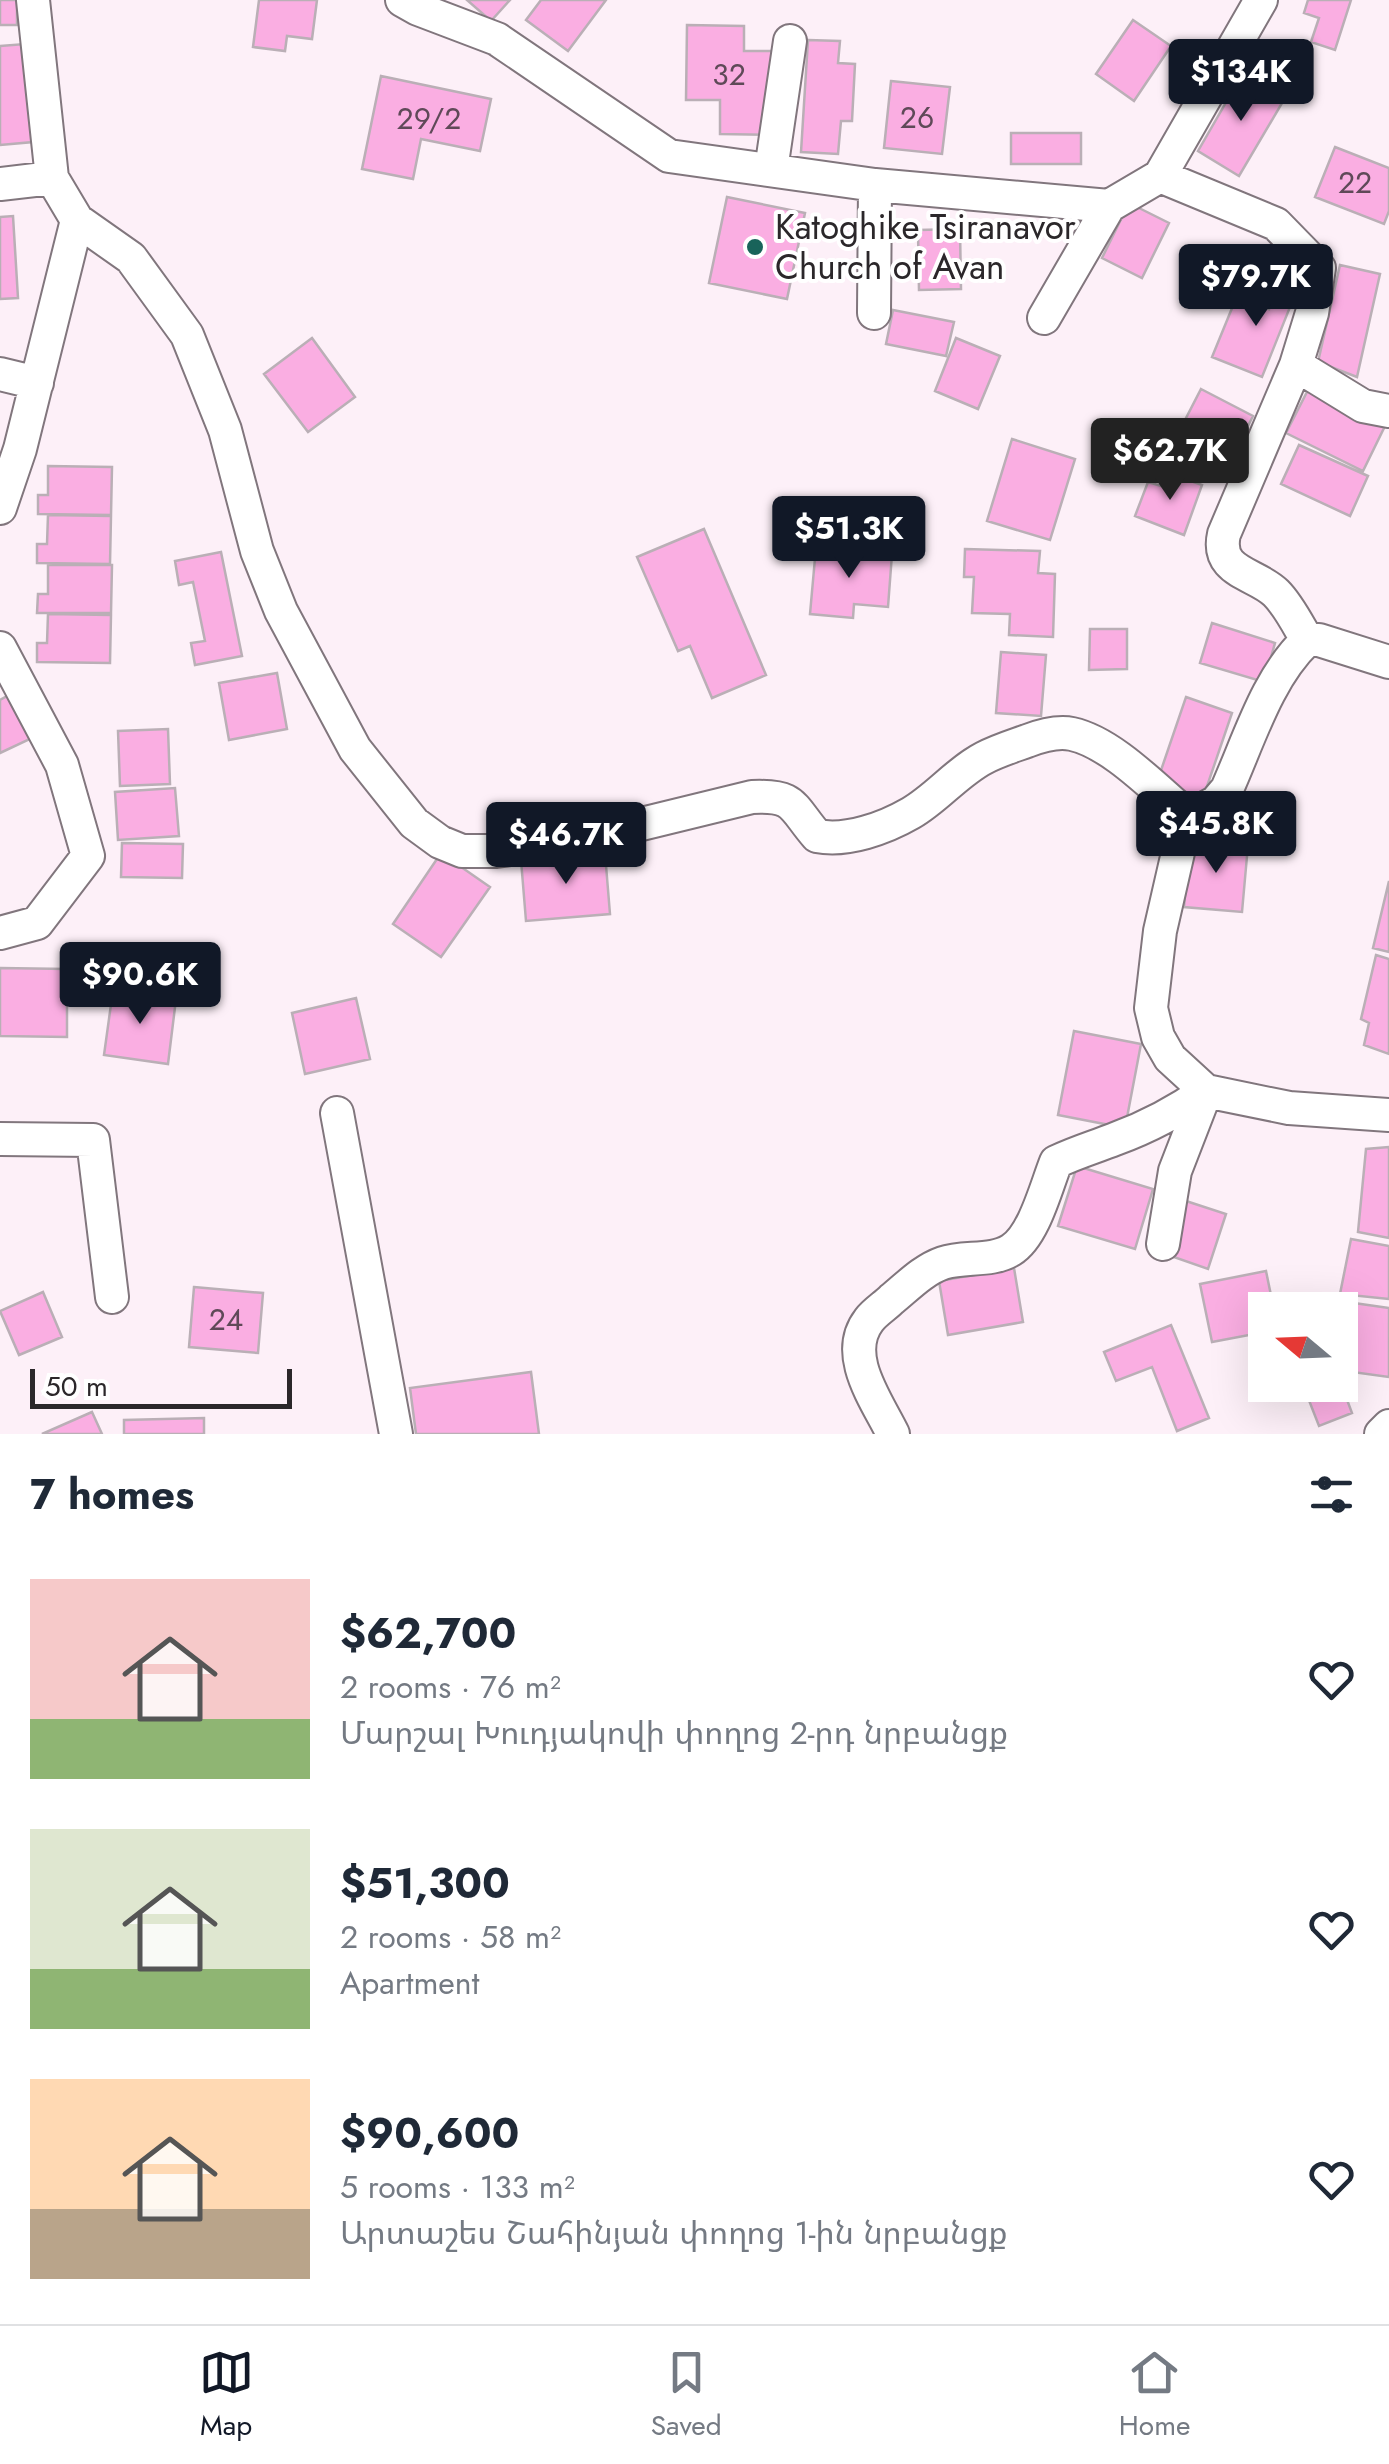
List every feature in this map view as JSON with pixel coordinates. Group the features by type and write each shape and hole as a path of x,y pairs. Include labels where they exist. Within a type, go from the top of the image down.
{"street":[{"path":"33,0 52,178 76,220 131,258 187,335 225,430 258,551 281,611 355,749 414,823 440,842 462,851 496,851 576,840 752,797 772,796 787,800 816,836 857,835 912,812 986,757 1054,734 1071,734 1124,761 1190,817"},
{"path":"402,0 497,39 669,156 874,185 1109,206"},
{"path":"1044,318 1109,206 1160,176 1261,0"},
{"path":"771,170 790,41"},
{"path":"1160,176 1276,224 1319,268 1312,312 1296,365 1222,544 1230,563 1280,598 1307,640"},
{"path":"0,184 52,178"},
{"path":"874,185 874,313"},
{"path":"0,508 20,448 76,220"},
{"path":"1296,365 1363,406 1389,411"},
{"path":"0,374 37,383"},
{"path":"1389,662 1320,640 1307,640 1298,648 1267,698 1226,790 1216,802 1190,817 1182,834 1160,930 1151,1008 1158,1036 1170,1058 1206,1091 1289,1108 1389,1115"},
{"path":"0,648 62,765 88,856 37,923 0,933"},
{"path":"1163,1244 1174,1171 1206,1091"},
{"path":"893,1434 862,1372 859,1348 870,1318 939,1264 1013,1250 1033,1224 1056,1162 1181,1109 1206,1091"},
{"path":"337,1113 396,1434"},
{"path":"0,1139 94,1140 112,1296"},
{"path":"1381,1434 1389,1426"}],"building":[{"path":"0,0 17,0 17,25 0,25"},
{"path":"259,0 317,0 312,39 287,36 285,51 253,47"},
{"path":"467,0 510,0 491,21"},
{"path":"541,0 606,0 568,51 526,20"},
{"path":"1308,0 1351,0 1335,50 1311,42 1319,18 1304,13"},
{"path":"1133,20 1171,46 1134,101 1096,74"},
{"path":"687,25 744,26 744,51 772,51 771,135 720,134 720,100 686,100"},
{"path":"808,40 840,41 838,63 855,64 852,121 841,121 838,154 801,152"},
{"path":"25,44 33,142 0,145 0,46"},
{"path":"1261,49 1311,80 1298,101 1249,69"},
{"path":"1243,73 1285,98 1239,176 1198,151"},
{"path":"381,76 491,99 480,151 421,139 413,179 362,169"},
{"path":"891,81 950,87 942,154 884,148"},
{"path":"1011,133 1081,133 1081,164 1011,164"},
{"path":"1335,147 1389,168 1389,211 1384,224 1315,197"},
{"path":"727,197 805,213 787,299 709,283"},
{"path":"1129,203 1169,223 1142,278 1102,258"},
{"path":"13,216 18,298 0,299 0,217"},
{"path":"960,229 961,289 919,290 918,230"},
{"path":"1233,252 1277,270 1265,302 1220,285"},
{"path":"1340,265 1380,274 1357,377 1318,362"},
{"path":"1284,270 1302,277 1262,377 1212,357 1237,296 1269,309"},
{"path":"893,310 954,322 946,356 886,344"},
{"path":"312,338 355,397 308,432 264,374"},
{"path":"956,338 1000,356 978,409 935,391"},
{"path":"1201,389 1253,416 1220,480 1168,453"},
{"path":"1308,390 1384,428 1363,471 1286,433"},
{"path":"1012,439 1075,459 1050,540 987,521"},
{"path":"1299,445 1368,476 1350,516 1281,484"},
{"path":"48,466 112,467 111,515 38,514 38,495 48,495"},
{"path":"1166,472 1202,485 1184,535 1135,516 1148,482 1161,486"},
{"path":"48,515 111,516 110,564 37,563 37,544 47,544"},
{"path":"704,529 766,675 712,698 690,646 678,651 637,557"},
{"path":"816,547 892,554 888,607 854,604 853,618 810,614"},
{"path":"965,549 1040,551 1038,573 1055,574 1053,637 1009,635 1010,614 972,613 974,577 964,577"},
{"path":"221,552 242,656 195,665 191,643 205,641 193,582 179,585 175,561"},
{"path":"48,565 112,565 111,613 37,613 38,594 48,594"},
{"path":"48,614 111,615 110,663 37,662 37,643 47,643"},
{"path":"1212,623 1275,643 1264,682 1200,663"},
{"path":"1090,629 1127,629 1127,669 1089,670"},
{"path":"1001,652 1046,655 1041,716 996,713"},
{"path":"277,673 287,729 229,740 219,683"},
{"path":"9,695 30,739 0,753 0,700"},
{"path":"1186,697 1232,713 1203,798 1157,782"},
{"path":"168,729 170,784 120,786 118,731"},
{"path":"175,788 179,836 118,840 115,792"},
{"path":"1190,840 1248,845 1242,912 1184,907"},
{"path":"122,843 183,844 182,878 121,877"},
{"path":"441,853 490,887 441,957 393,924"},
{"path":"605,853 610,914 526,921 521,860"},
{"path":"1389,881 1389,952 1373,948"},
{"path":"1376,955 1389,959 1389,1054 1364,1045 1369,1023 1361,1019"},
{"path":"0,968 67,969 67,1037 0,1036"},
{"path":"113,990 176,999 168,1064 104,1055"},
{"path":"356,998 370,1059 305,1074 292,1013"},
{"path":"1074,1031 1141,1044 1125,1128 1058,1115"},
{"path":"1389,1147 1389,1238 1358,1232 1366,1149"},
{"path":"1077,1166 1153,1189 1135,1249 1058,1226"},
{"path":"1186,1201 1226,1214 1208,1269 1168,1255"},
{"path":"1351,1239 1389,1246 1389,1299 1340,1292"},
{"path":"1014,1268 1023,1322 948,1335 939,1281"},
{"path":"1266,1271 1270,1292 1248,1292 1248,1335 1212,1342 1200,1284"},
{"path":"194,1287 263,1293 258,1353 189,1347"},
{"path":"43,1292 62,1337 19,1355 0,1311"},
{"path":"1358,1304 1389,1308 1389,1377 1358,1373"},
{"path":"1171,1325 1209,1418 1177,1431 1152,1367 1116,1381 1104,1352"},
{"path":"531,1372 539,1434 416,1434 410,1388"},
{"path":"1310,1402 1348,1402 1352,1413 1319,1426"},
{"path":"92,1412 102,1434 42,1434"},
{"path":"204,1418 204,1434 124,1434 124,1420"}],"place":[{"name":"Katoghike Tsiranavor Church of Avan","path":"755,247"}]}
